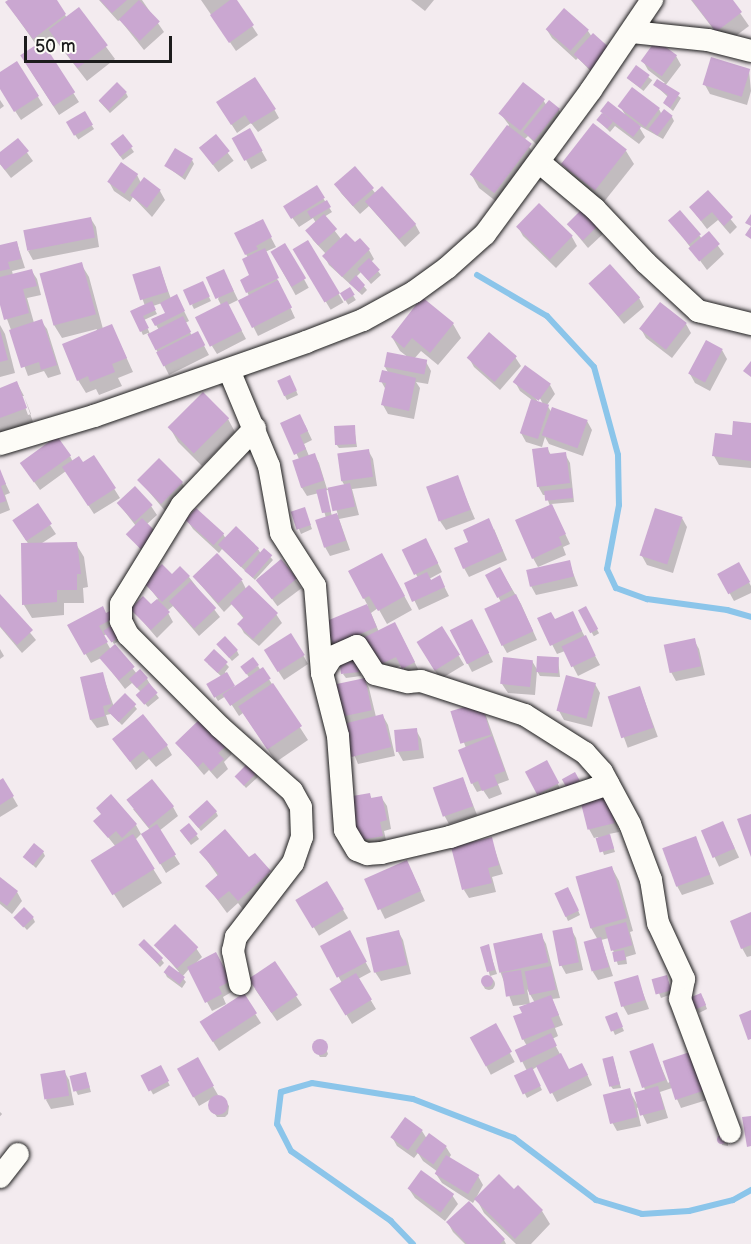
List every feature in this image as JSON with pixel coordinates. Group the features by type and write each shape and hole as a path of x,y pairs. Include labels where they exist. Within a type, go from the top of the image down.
{"street":[{"path":"0,444 94,417 229,370 363,320 414,292 447,268 485,234 632,32 652,0"},
{"path":"632,32 708,40 751,51"},
{"path":"539,162 595,208 646,263 698,311 751,324"},
{"path":"229,370 255,428 272,477 281,533 315,586 322,673 338,736 345,830 357,850 367,854 450,837 608,784"},
{"path":"240,984 233,951 236,937 293,863 302,837 301,807 292,790 220,727 128,635 121,621 121,604 182,505 255,428"},
{"path":"322,673 333,657 357,646 375,674 421,681 525,715 585,753 602,772 630,824 651,880 658,923 684,979 680,999 730,1131"},
{"path":"0,1177 18,1154"}],"building":[{"path":"8,0 57,0 66,14 33,39 5,2"},
{"path":"100,0 127,0 112,13"},
{"path":"139,0 160,22 140,41 119,19"},
{"path":"230,0 237,0 254,25 229,43 210,15"},
{"path":"692,0 733,0 742,12 716,32"},
{"path":"79,7 108,45 78,68 49,30"},
{"path":"564,8 589,30 571,51 546,29"},
{"path":"593,33 611,49 591,71 574,55"},
{"path":"656,40 677,55 662,76 641,61"},
{"path":"42,41 75,92 53,106 20,55"},
{"path":"711,57 750,69 742,97 703,85"},
{"path":"17,61 39,96 14,112 0,89 0,72"},
{"path":"636,65 650,75 640,88 627,78"},
{"path":"255,77 276,109 251,124 245,115 231,125 216,102"},
{"path":"657,79 680,93 670,108 663,103 668,95 653,85"},
{"path":"117,82 127,92 109,110 99,100"},
{"path":"523,82 545,99 520,131 498,114"},
{"path":"632,87 660,108 646,127 618,106"},
{"path":"549,100 560,109 534,141 523,132"},
{"path":"608,101 641,127 633,137 600,111"},
{"path":"664,109 673,116 657,135 649,129"},
{"path":"85,111 93,125 74,136 66,122"},
{"path":"602,113 613,122 607,129 596,120"},
{"path":"593,123 627,149 595,190 561,164"},
{"path":"507,125 532,144 494,193 470,175"},
{"path":"250,128 263,151 244,161 232,138"},
{"path":"123,134 133,147 120,156 110,144"},
{"path":"216,134 230,151 213,165 199,148"},
{"path":"18,138 29,151 5,170 0,164 0,152"},
{"path":"175,148 193,159 182,177 164,166"},
{"path":"121,162 138,174 124,194 107,182"},
{"path":"355,166 374,188 353,206 334,184"},
{"path":"144,177 161,190 147,208 130,195"},
{"path":"317,185 325,198 291,219 283,206"},
{"path":"382,186 416,224 399,239 365,201"},
{"path":"708,190 733,217 724,226 712,212 701,221 689,207"},
{"path":"327,200 331,207 311,218 307,212"},
{"path":"539,203 573,236 550,259 516,227"},
{"path":"583,208 599,224 583,241 567,224"},
{"path":"680,210 701,234 689,245 668,220"},
{"path":"324,214 337,229 318,245 305,230"},
{"path":"751,214 751,226 745,223"},
{"path":"91,217 95,238 27,251 23,230"},
{"path":"263,219 272,237 256,246 258,249 245,255 234,233"},
{"path":"751,226 751,239 745,235"},
{"path":"709,231 720,244 699,261 688,248"},
{"path":"346,233 355,242 360,238 370,249 342,277 322,256"},
{"path":"308,240 340,293 325,302 293,249"},
{"path":"17,241 21,259 8,262 10,269 0,271 0,245"},
{"path":"285,243 306,278 292,287 270,252"},
{"path":"265,248 279,278 246,293 240,280 249,275 242,259"},
{"path":"369,258 380,270 368,281 357,269"},
{"path":"82,262 96,314 53,326 39,273"},
{"path":"610,264 640,297 619,317 588,283"},
{"path":"160,266 168,292 140,300 132,274"},
{"path":"32,269 37,286 23,289 29,313 4,320 0,305 0,277"},
{"path":"224,269 234,291 215,299 206,277"},
{"path":"356,275 365,285 359,292 349,283"},
{"path":"278,280 292,308 252,328 238,300"},
{"path":"203,281 210,297 190,305 183,290"},
{"path":"350,287 355,295 345,301 340,293"},
{"path":"177,294 185,311 155,326 151,319 165,313 160,303"},
{"path":"422,297 454,323 430,353 412,338 404,348 391,337"},
{"path":"152,301 156,310 143,316 149,328 140,332 130,311"},
{"path":"227,301 242,330 210,347 195,317"},
{"path":"660,302 687,323 666,350 639,329"},
{"path":"183,316 191,332 156,350 147,334"},
{"path":"42,319 57,365 41,370 39,362 21,368 9,330"},
{"path":"112,324 127,358 112,364 115,372 90,382 88,376 77,381 62,344"},
{"path":"0,330 8,360 0,362"},
{"path":"198,331 205,345 163,367 156,352"},
{"path":"489,332 517,356 495,382 467,358"},
{"path":"706,340 723,349 705,382 688,374"},
{"path":"387,352 427,360 424,375 384,367"},
{"path":"751,361 751,377 743,371"},
{"path":"525,365 551,384 539,401 513,382"},
{"path":"382,370 416,378 409,411 381,405 386,383 379,382"},
{"path":"290,375 297,391 284,396 277,381"},
{"path":"17,381 27,408 0,418 0,388"},
{"path":"203,392 229,418 194,454 168,427"},
{"path":"531,399 549,405 538,439 520,433"},
{"path":"552,407 588,420 577,448 542,435"},
{"path":"300,414 308,431 300,435 306,449 294,455 280,423"},
{"path":"733,421 751,423 751,461 712,456 715,433 732,435"},
{"path":"355,425 356,444 335,445 334,426"},
{"path":"57,436 71,455 34,482 20,463"},
{"path":"548,447 549,454 566,452 570,483 537,487 532,449"},
{"path":"369,449 373,477 341,481 337,453"},
{"path":"315,453 324,481 301,488 292,460"},
{"path":"94,455 116,488 88,506 62,467 79,456 83,462"},
{"path":"159,458 183,482 161,504 137,480"},
{"path":"0,469 6,484 1,486 6,501 0,503"},
{"path":"458,475 471,510 439,521 426,487"},
{"path":"350,483 355,506 332,511 328,488"},
{"path":"135,486 153,505 134,522 117,503"},
{"path":"326,488 331,512 322,513 316,490"},
{"path":"572,488 573,498 545,501 544,491"},
{"path":"38,503 52,524 26,541 12,520"},
{"path":"552,504 566,534 559,537 562,545 532,559 515,520"},
{"path":"305,507 311,525 297,530 291,512"},
{"path":"196,508 224,533 214,545 185,520"},
{"path":"655,508 683,517 667,565 640,556"},
{"path":"337,513 346,541 324,548 315,520"},
{"path":"142,518 157,533 141,549 126,534"},
{"path":"489,518 503,551 463,569 454,548 468,542 463,530"},
{"path":"236,526 259,548 241,567 218,545"},
{"path":"426,538 438,563 414,575 402,550"},
{"path":"77,542 81,574 77,574 77,590 57,590 57,602 22,605 21,543"},
{"path":"264,548 272,555 253,578 244,571"},
{"path":"217,553 243,580 218,603 193,577"},
{"path":"382,553 405,596 378,611 369,596 363,599 348,571"},
{"path":"281,559 297,578 272,599 256,580"},
{"path":"570,560 574,577 530,587 526,570"},
{"path":"739,562 750,582 728,594 717,574"},
{"path":"162,564 172,574 180,566 190,576 162,602 143,582"},
{"path":"500,567 512,590 497,598 485,575"},
{"path":"427,572 431,580 440,575 445,587 412,602 404,583"},
{"path":"191,581 216,608 194,629 169,601"},
{"path":"249,585 278,613 253,639 237,624 244,617 230,603"},
{"path":"0,594 33,630 17,645 0,626"},
{"path":"516,594 533,631 502,646 484,609"},
{"path":"143,596 151,604 157,599 170,612 151,630 130,609"},
{"path":"367,604 377,627 334,645 324,622"},
{"path":"103,606 106,613 110,611 114,618 99,626 108,642 84,655 67,625"},
{"path":"586,606 598,629 590,633 578,610"},
{"path":"573,611 582,631 550,646 537,618 551,612 555,619"},
{"path":"472,619 489,653 467,664 450,630"},
{"path":"395,622 415,662 402,669 396,657 377,666 363,638"},
{"path":"113,624 121,635 112,642 103,631"},
{"path":"442,626 460,655 435,671 417,642"},
{"path":"291,633 305,655 278,672 264,650"},
{"path":"586,635 596,656 571,667 562,646"},
{"path":"225,636 238,650 229,658 216,644"},
{"path":"695,638 701,666 670,673 664,645"},
{"path":"115,644 135,667 119,680 99,658"},
{"path":"214,649 228,662 218,673 204,660"},
{"path":"357,656 359,672 341,674 339,658"},
{"path":"537,656 559,657 558,673 536,672"},
{"path":"253,657 259,665 246,675 240,667"},
{"path":"503,657 533,660 530,687 500,684"},
{"path":"263,667 271,679 230,706 222,694"},
{"path":"140,669 148,678 137,688 129,679"},
{"path":"103,672 111,704 103,706 105,716 90,720 80,677"},
{"path":"227,672 235,686 214,698 206,684"},
{"path":"566,675 596,683 586,719 556,711"},
{"path":"365,678 372,710 337,718 330,685"},
{"path":"149,683 158,693 144,705 136,695"},
{"path":"273,683 302,726 267,750 238,706"},
{"path":"640,686 654,728 621,738 608,697"},
{"path":"125,693 136,704 119,722 107,711"},
{"path":"481,702 491,735 460,744 450,711"},
{"path":"143,714 168,745 150,759 143,751 130,762 112,739"},
{"path":"383,714 391,747 351,757 343,724"},
{"path":"202,717 229,744 218,753 224,759 211,771 203,762 198,767 175,743"},
{"path":"417,728 419,750 396,752 394,730"},
{"path":"492,736 505,771 494,775 498,785 482,791 478,781 471,784 458,750"},
{"path":"547,760 559,783 537,795 525,772"},
{"path":"248,763 257,772 244,786 235,776"},
{"path":"575,772 580,781 567,788 562,779"},
{"path":"463,777 473,806 443,817 433,787"},
{"path":"3,778 14,796 0,805 0,780"},
{"path":"152,779 174,806 148,827 126,800"},
{"path":"607,792 615,823 588,830 580,799"},
{"path":"370,793 371,798 382,796 387,820 380,822 383,836 356,841 347,797"},
{"path":"111,794 137,824 122,838 116,831 108,838 93,821 101,814 96,808"},
{"path":"207,800 217,811 198,828 188,817"},
{"path":"751,814 751,857 737,819"},
{"path":"723,821 735,849 713,858 701,830"},
{"path":"189,823 198,834 188,841 180,831"},
{"path":"157,824 176,855 160,865 141,834"},
{"path":"225,829 249,857 255,853 271,871 238,901 229,891 218,900 205,886 219,874 199,852"},
{"path":"133,834 155,869 112,895 91,860"},
{"path":"610,834 614,848 600,853 596,838"},
{"path":"696,836 710,875 676,887 662,848"},
{"path":"492,837 499,865 488,868 492,883 462,890 451,847"},
{"path":"34,843 44,851 33,865 23,857"},
{"path":"407,860 421,891 378,910 364,879"},
{"path":"612,866 627,918 590,928 575,876"},
{"path":"0,877 18,891 7,906 0,901"},
{"path":"327,881 344,909 312,928 295,900"},
{"path":"568,887 579,911 565,917 554,893"},
{"path":"24,907 34,917 23,928 13,918"},
{"path":"751,912 751,945 741,949 730,921"},
{"path":"626,922 632,945 611,951 605,928"},
{"path":"175,924 198,947 177,969 154,945"},
{"path":"572,927 579,962 559,966 552,931"},
{"path":"350,930 367,962 337,978 320,946"},
{"path":"399,930 407,965 374,973 366,938"},
{"path":"542,933 548,962 499,973 493,943"},
{"path":"601,937 609,967 592,972 584,942"},
{"path":"144,939 163,958 157,964 138,945"},
{"path":"489,944 495,970 487,972 480,947"},
{"path":"624,950 626,960 614,962 612,952"},
{"path":"216,952 231,981 219,987 222,994 205,1003 187,967"},
{"path":"275,961 298,995 271,1013 248,979"},
{"path":"169,965 185,977 180,984 164,972"},
{"path":"551,966 556,989 530,995 525,972"},
{"path":"521,970 525,994 506,997 502,973"},
{"path":"356,973 372,1000 345,1016 329,989"},
{"path":"489,975 493,981 489,987 485,987 481,979"},
{"path":"638,975 645,1000 621,1007 614,982"},
{"path":"667,975 671,990 656,995 652,979"},
{"path":"244,993 257,1013 213,1042 200,1022"},
{"path":"701,993 706,1005 694,1010 689,998"},
{"path":"551,995 559,1015 551,1018 555,1027 522,1040 513,1016 522,1013 519,1007"},
{"path":"751,1010 751,1039 748,1040 739,1015"},
{"path":"617,1012 623,1027 611,1032 605,1017"},
{"path":"496,1023 512,1052 486,1066 470,1038"},
{"path":"551,1033 557,1046 521,1063 515,1050"},
{"path":"320,1039 328,1047 320,1055 312,1047"},
{"path":"653,1043 666,1080 642,1088 629,1051"},
{"path":"693,1051 706,1090 675,1100 663,1061"},
{"path":"561,1053 569,1069 582,1063 588,1075 550,1094 536,1066"},
{"path":"613,1056 620,1084 609,1087 602,1059"},
{"path":"198,1057 214,1086 193,1097 177,1069"},
{"path":"161,1065 169,1081 149,1091 141,1075"},
{"path":"532,1067 541,1086 523,1094 514,1075"},
{"path":"65,1070 69,1096 44,1100 40,1074"},
{"path":"86,1072 90,1088 73,1092 70,1076"},
{"path":"658,1086 664,1109 640,1116 634,1092"},
{"path":"630,1088 637,1117 610,1124 603,1095"},
{"path":"218,1095 225,1098 228,1105 225,1112 218,1115 211,1112 208,1105 211,1098"},
{"path":"751,1116 751,1146 747,1147 742,1117"},
{"path":"405,1117 423,1130 408,1150 390,1137"},
{"path":"429,1133 447,1146 433,1165 415,1152"},
{"path":"721,1135 725,1139 721,1143 717,1139"},
{"path":"446,1155 479,1175 468,1194 435,1174"},
{"path":"421,1170 454,1194 441,1213 407,1189"},
{"path":"499,1174 514,1189 518,1185 543,1210 515,1239 474,1199"},
{"path":"469,1201 505,1239 500,1244 467,1244 446,1222"}],"waterway":[{"path":"477,275 547,316 594,367 618,455 619,505 607,569 616,588 647,599 727,610 751,617"},
{"path":"413,1244 391,1221 291,1151 277,1124 281,1092 312,1083 413,1099 514,1138 596,1200 642,1214 689,1211 733,1200 751,1190"}]}
